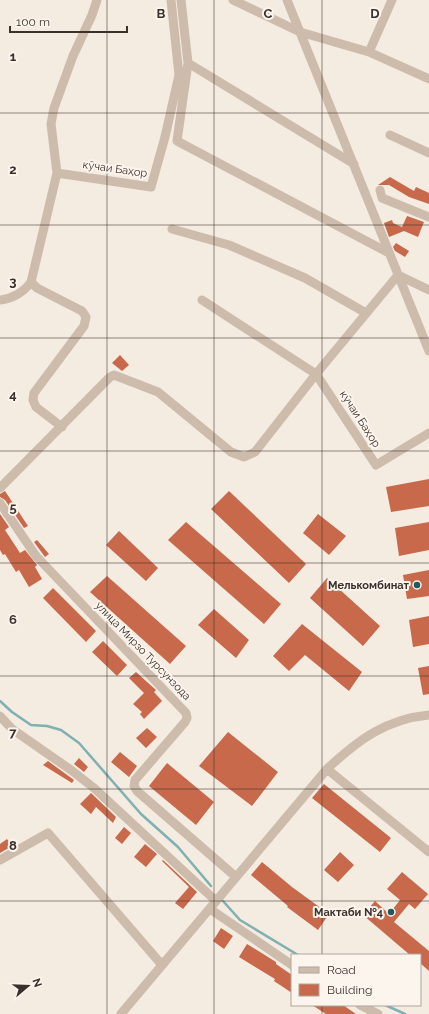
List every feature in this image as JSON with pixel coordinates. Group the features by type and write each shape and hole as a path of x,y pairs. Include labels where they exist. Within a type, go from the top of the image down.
{"street":[{"path":"0,300 6,300 25,290 31,282 57,173 51,124 54,108 70,62 92,15 97,0"},
{"name":"кӯчаи Баҳор","path":"57,173 151,187 165,138 179,75 171,0"},
{"path":"181,0 188,63 177,142 390,253"},
{"path":"233,0 300,32 369,52 429,79"},
{"path":"287,0 429,351"},
{"path":"369,52 392,0"},
{"path":"188,63 354,164"},
{"path":"390,135 429,153"},
{"path":"380,190 382,198 429,217"},
{"path":"172,229 229,245 291,272 366,313"},
{"path":"0,488 110,377 119,376 158,392 231,452 244,457 255,452 316,374 398,275"},
{"path":"398,275 429,290"},
{"path":"31,282 38,288 82,311 86,317 84,326 34,393 32,400 36,407 62,427"},
{"name":"кӯчаи Баҳор","path":"202,300 316,374 376,465 429,433"},
{"name":"улица Мирзо Турсунзода","path":"0,503 36,556 186,713 187,718 185,722 135,780 134,786 137,791 236,877"},
{"path":"121,1014 327,769 352,745 378,729 418,716 429,715"},
{"path":"0,716 12,729 94,788 213,905 291,964"},
{"path":"327,769 429,852"},
{"path":"0,860 48,833 162,965"},
{"path":"362,1006 378,1014"}],"building":[{"path":"390,177 414,191 416,187 429,193 429,204 409,197 389,185 378,185"},
{"path":"407,216 424,222 418,237 404,231 389,237 384,223 392,220 393,223 402,227"},
{"path":"396,243 409,251 405,257 395,251 393,247"},
{"path":"120,355 129,365 122,371 112,363"},
{"path":"429,479 429,506 391,512 386,487"},
{"path":"5,491 28,526 24,528 5,500 0,497 0,494"},
{"path":"229,491 306,564 289,583 211,509"},
{"path":"0,514 9,527 5,530 20,553 25,550 37,565 35,567 42,579 29,587 19,570 16,572 5,554 3,555 0,550"},
{"path":"318,514 346,536 329,555 303,533"},
{"path":"186,522 281,604 264,624 168,540"},
{"path":"429,522 429,550 399,556 395,528"},
{"path":"119,531 158,568 146,581 106,545"},
{"path":"37,540 49,554 45,557 34,542"},
{"name":"Мелькомбинат","path":"429,570 429,596 407,599 403,575"},
{"path":"107,576 186,646 170,664 90,592"},
{"path":"327,578 380,626 363,646 310,598"},
{"path":"53,588 96,631 86,642 43,598"},
{"path":"214,609 249,640 236,658 198,625"},
{"path":"429,616 429,644 413,647 409,620"},
{"path":"302,624 362,672 349,691 305,655 289,671 273,656"},
{"path":"103,641 127,665 117,676 92,652"},
{"path":"429,666 429,694 423,695 418,668"},
{"path":"136,672 156,690 154,692 162,701 144,719 140,714 142,712 133,704 144,693 129,678"},
{"path":"147,728 157,737 146,748 136,738"},
{"path":"228,732 278,772 252,806 199,766"},
{"path":"120,752 137,766 129,777 111,762"},
{"path":"79,758 88,767 84,772 74,764"},
{"path":"48,761 74,780 72,783 43,765"},
{"path":"167,763 214,802 196,825 149,786"},
{"path":"324,784 391,838 380,852 312,798"},
{"path":"91,793 116,817 113,823 96,807 91,814 80,804"},
{"path":"124,827 131,833 122,844 115,838"},
{"path":"7,839 12,846 0,853 0,844"},
{"path":"145,844 157,854 146,867 134,857"},
{"path":"340,852 354,865 338,882 324,870"},
{"path":"163,860 197,892 183,909 175,903 189,887 162,861"},
{"path":"262,862 292,887 329,914 318,930 287,907 288,906 251,875"},
{"path":"402,872 428,894 415,909 409,904 394,922 429,951 429,971 421,964 421,954 409,954 363,915 375,901 389,914 400,900 387,889"},
{"path":"221,928 233,936 224,949 213,941"},
{"path":"247,944 276,962 276,964 291,974 291,992 274,981 275,979 239,957"},
{"path":"314,1006 344,1006 356,1014 326,1014"}],"waterway":[{"path":"0,701 12,712 31,725 47,726 61,730 79,743 141,814 178,847 211,886"},
{"path":"223,901 240,920 296,954"},
{"path":"387,1006 405,1014"}],"place":[{"name":"Мелькомбинат","path":"417,585"},
{"name":"Мактаби №4","path":"391,912"}]}
